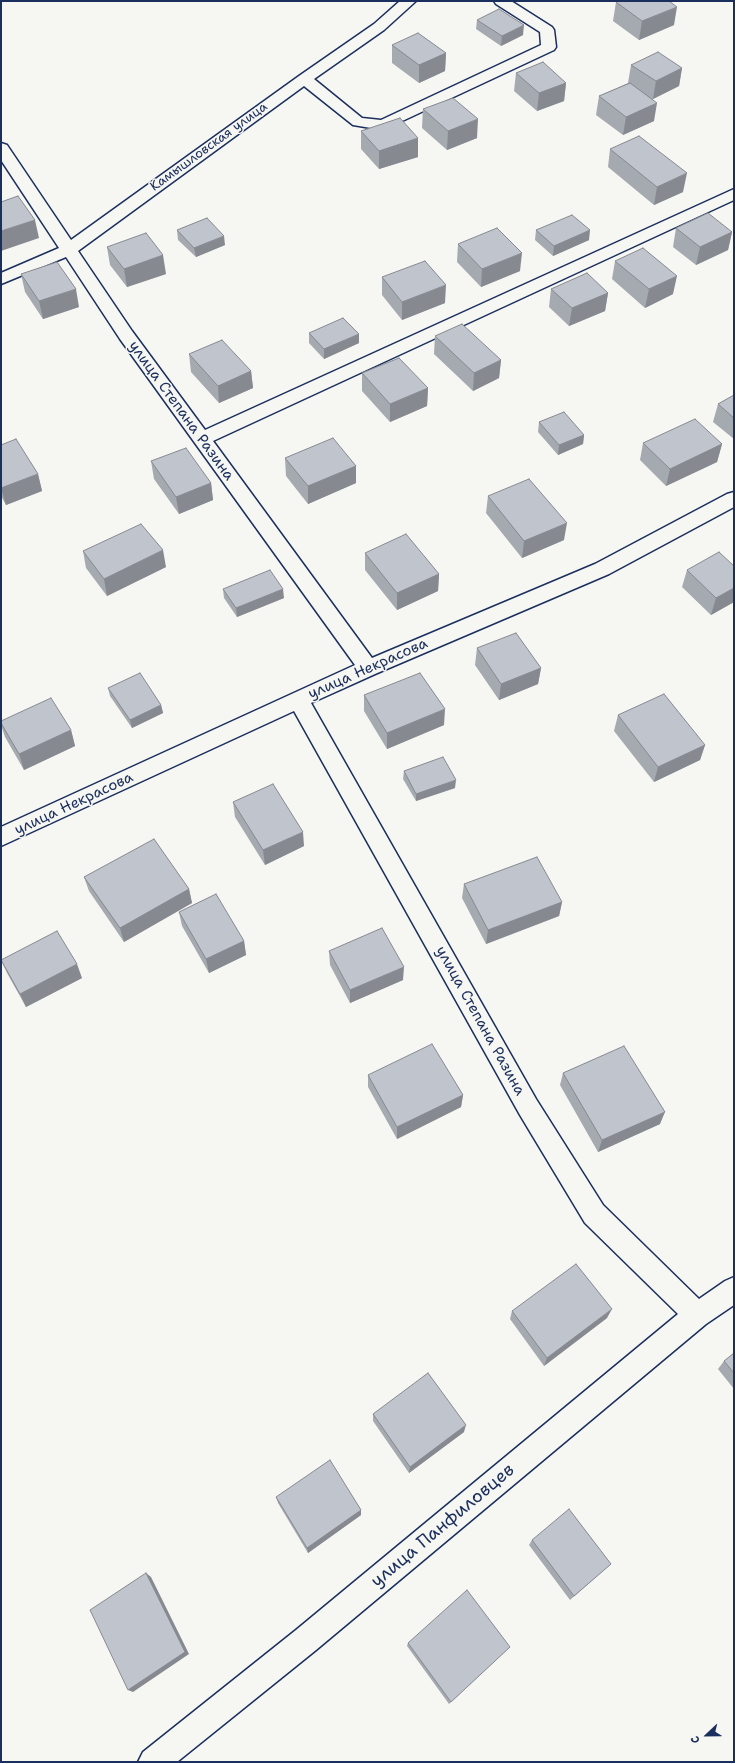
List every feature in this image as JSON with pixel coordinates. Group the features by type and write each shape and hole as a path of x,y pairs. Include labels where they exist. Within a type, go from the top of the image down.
{"street":[{"name":"Камышловская улица","path":"1,279 68,250 304,79 379,28 409,1"},
{"path":"304,79 358,122 383,125 549,47 547,30 501,1"},
{"name":"улица Степана Разина","path":"1,148 126,335 368,668"},
{"path":"201,439 734,194"},
{"name":"улица Некрасова","path":"1,837 368,668 602,569 734,499"},
{"name":"улица Степана Разина","path":"299,701 528,1107 594,1214 697,1315"},
{"name":"улица Панфиловцев","path":"153,1762 312,1635 697,1315 734,1290"}],"building":[{"path":"669,1 677,7 642,21 616,2"},
{"path":"499,9 524,25 502,36 477,20"},
{"path":"418,33 446,53 419,65 392,45"},
{"path":"658,52 682,68 656,81 631,65"},
{"path":"543,62 566,83 539,93 516,73"},
{"path":"630,83 657,103 626,117 599,96"},
{"path":"453,98 478,119 448,131 423,109"},
{"path":"400,118 418,138 379,151 361,131"},
{"path":"639,136 687,173 657,187 610,149"},
{"path":"18,196 35,220 1,231 1,202"},
{"path":"708,213 732,232 700,247 676,228"},
{"path":"572,215 590,230 554,246 536,230"},
{"path":"207,218 224,236 194,248 177,230"},
{"path":"497,228 522,253 482,269 458,244"},
{"path":"146,233 163,255 124,269 107,247"},
{"path":"643,248 677,276 649,289 615,261"},
{"path":"425,261 446,285 402,302 382,277"},
{"path":"57,262 76,289 39,301 21,274"},
{"path":"587,273 608,293 572,308 551,289"},
{"path":"343,318 359,334 324,349 309,333"},
{"path":"462,324 501,360 474,373 435,336"},
{"path":"222,340 251,371 218,386 189,354"},
{"path":"399,358 428,388 390,404 362,373"},
{"path":"734,395 734,418 718,404"},
{"path":"564,412 584,435 559,445 539,422"},
{"path":"695,419 722,444 670,469 643,443"},
{"path":"333,438 356,466 308,486 285,458"},
{"path":"16,439 38,474 1,488 1,445"},
{"path":"186,448 211,483 176,497 151,461"},
{"path":"529,479 567,523 524,541 488,496"},
{"path":"141,524 163,550 104,579 83,551"},
{"path":"406,534 439,574 397,593 365,553"},
{"path":"719,552 734,566 734,588 716,598 687,570"},
{"path":"270,570 283,589 236,608 223,589"},
{"path":"516,633 541,668 501,684 477,648"},
{"path":"140,673 161,705 130,720 108,688"},
{"path":"420,673 445,709 387,733 364,695"},
{"path":"664,694 705,745 658,767 618,715"},
{"path":"51,698 71,730 19,754 1,721"},
{"path":"443,757 456,780 416,794 404,771"},
{"path":"273,784 303,832 263,850 233,802"},
{"path":"154,839 189,889 120,928 84,877"},
{"path":"537,857 562,902 488,930 464,884"},
{"path":"216,894 244,941 206,959 179,912"},
{"path":"382,928 404,967 350,990 329,951"},
{"path":"57,931 77,964 20,994 1,960"},
{"path":"432,1044 463,1095 397,1127 368,1075"},
{"path":"624,1046 665,1112 602,1140 563,1073"},
{"path":"576,1264 612,1309 547,1358 512,1311"},
{"path":"734,1353 734,1373 724,1361"},
{"path":"428,1373 466,1425 410,1467 373,1414"},
{"path":"330,1460 361,1510 307,1548 276,1497"},
{"path":"569,1509 611,1564 574,1596 532,1540"},
{"path":"146,1573 185,1652 128,1690 90,1610"},
{"path":"467,1590 510,1647 451,1702 408,1643"}]}
